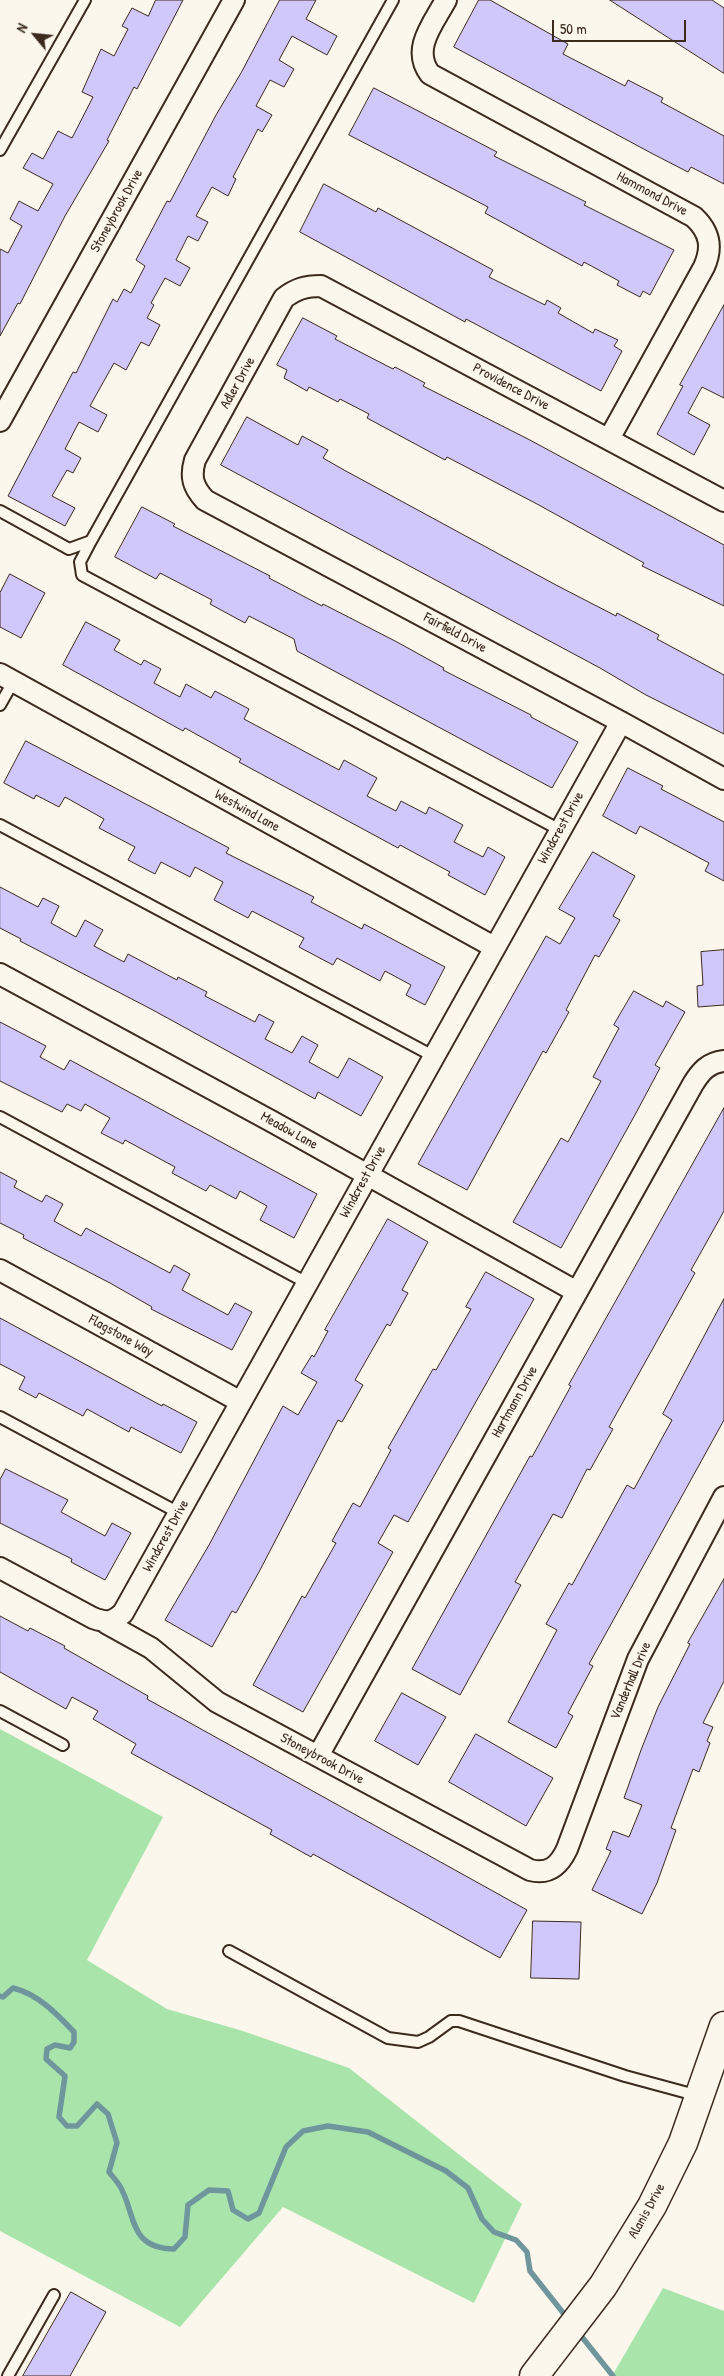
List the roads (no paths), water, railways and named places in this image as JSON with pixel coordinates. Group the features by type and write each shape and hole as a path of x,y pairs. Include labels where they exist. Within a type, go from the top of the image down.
{"main road":[{"name":"Alanis Drive","path":"536,2374 603,2286 652,2206 683,2143 724,2026"}],"street":[{"name":"Stoneybrook Drive","path":"0,421 234,0"},
{"name":"Hammond Drive","path":"446,0 424,40 422,58 425,67 438,80 694,217 708,234 709,256 704,267 609,439"},
{"name":"Providence Drive","path":"295,290 307,286 321,286 724,501"},
{"name":"Adler Drive","path":"193,482 192,471 195,460 284,298 295,290"},
{"name":"Fairfield Drive","path":"193,482 197,492 205,500 724,779"},
{"name":"Westwind Lane","path":"7,678 494,947"},
{"name":"Windcrest Drive","path":"99,1621 114,1621 123,1613 621,722"},
{"name":"Meadow Lane","path":"0,974 577,1292"},
{"name":"Hartmann Drive","path":"318,1756 699,1074 712,1063 724,1061"},
{"name":"Flagstone Way","path":"0,1270 241,1402"},
{"name":"Vanderhall Drive","path":"551,1870 561,1861 567,1849 638,1658 724,1497"},
{"name":"Stoneybrook Drive","path":"0,1568 151,1648 217,1702 530,1870 536,1872 551,1870"}],"lane":[{"path":"0,150 85,0"},
{"path":"393,0 91,541 80,562 82,575 560,830"},
{"path":"0,511 69,549 91,541"},
{"path":"0,705 7,678"},
{"path":"0,825 433,1056"},
{"path":"0,1117 307,1283"},
{"path":"0,1417 179,1513"},
{"path":"0,1711 63,1744"},
{"path":"229,1951 388,2038 418,2042 451,2022 459,2021 625,2076 700,2096"},
{"path":"8,2376 54,2295"}],"waterway":[{"path":"0,1996 3,1997 13,1988 31,1995 54,2012 74,2032 74,2042 70,2048 55,2045 47,2049 46,2059 65,2076 59,2117 67,2126 77,2126 97,2104 108,2114 117,2143 109,2172 121,2188 136,2229 141,2237 149,2243 159,2247 174,2249 185,2237 188,2205 209,2190 228,2191 233,2210 248,2219 259,2213 286,2147 303,2131 328,2126 368,2132 446,2171 468,2188 482,2219 494,2232 516,2240 527,2252 530,2271 568,2319"},
{"path":"578,2332 613,2376"}]}
